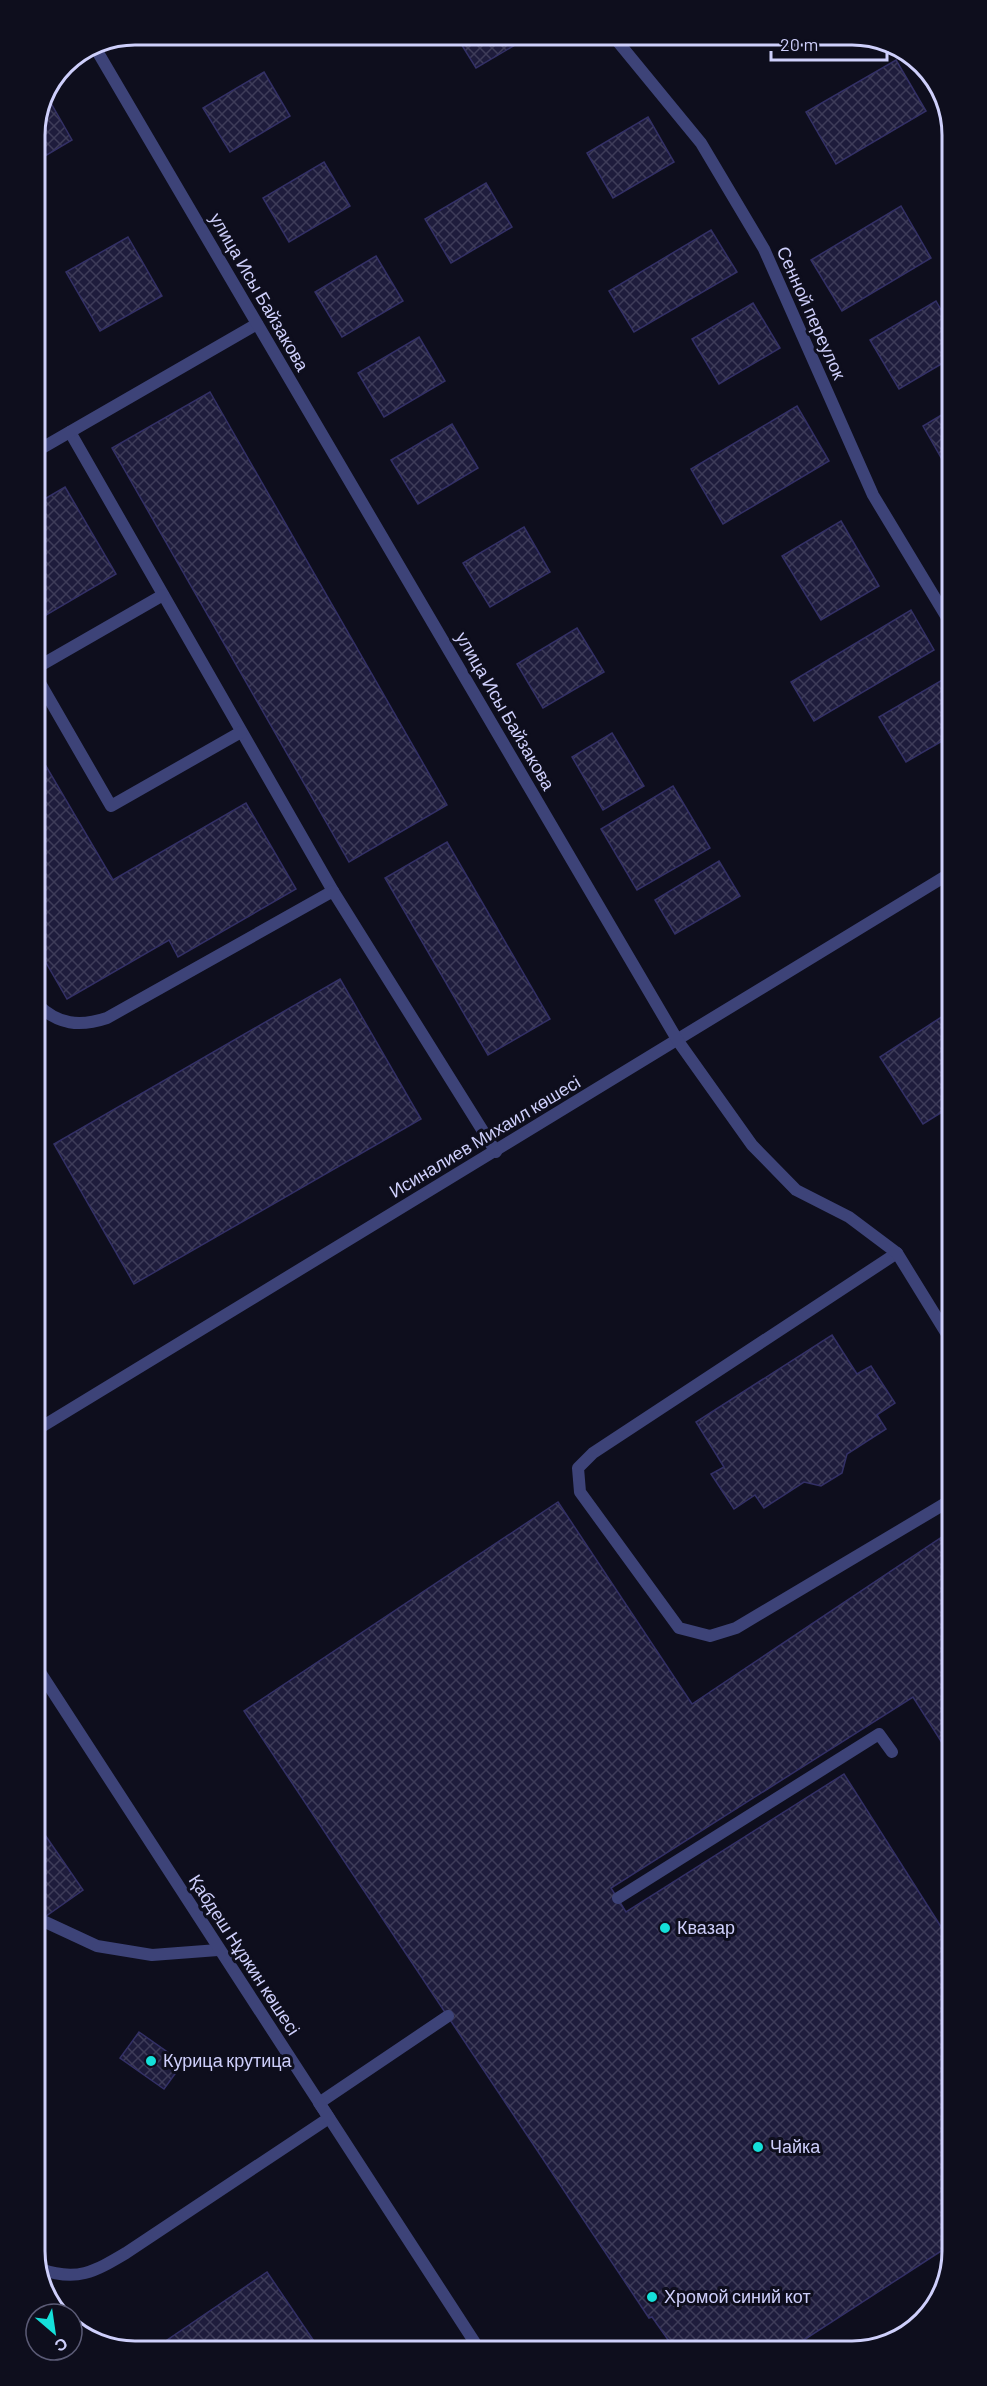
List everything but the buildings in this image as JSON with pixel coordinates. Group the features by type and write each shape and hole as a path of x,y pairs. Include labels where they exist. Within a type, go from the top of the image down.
{"street":[{"name":"Сенной переулок","path":"621,45 701,143 764,249 812,362 873,495 942,609"},
{"name":"улица Исы Байзакова","path":"98,53 678,1041 752,1145 796,1190 849,1217 897,1253 942,1326"},
{"path":"45,446 257,324"},
{"path":"70,432 333,891 496,1152"},
{"path":"45,663 163,595"},
{"path":"45,692 111,806 241,732"},
{"name":"Исиналиев Михаил көшесі","path":"45,1425 942,878"},
{"path":"45,1012 68,1023 88,1024 107,1018 333,891"},
{"path":"897,1253 592,1452 578,1468 580,1492 679,1628 710,1636 736,1628 942,1505"},
{"name":"Қабдеш Нұркин көшесі","path":"45,1684 329,2118"},
{"path":"618,1898 879,1734 892,1752"},
{"path":"45,1922 97,1946 152,1955 218,1950"},
{"path":"319,2103 448,2016"},
{"path":"48,2271 62,2276 96,2270 329,2118 474,2341"}],"place":[{"name":"Квазар","path":"665,1928"},
{"name":"Курица крутица","path":"151,2061"},
{"name":"Чайка","path":"758,2147"},
{"name":"Хромой синий кот","path":"652,2297"}]}
